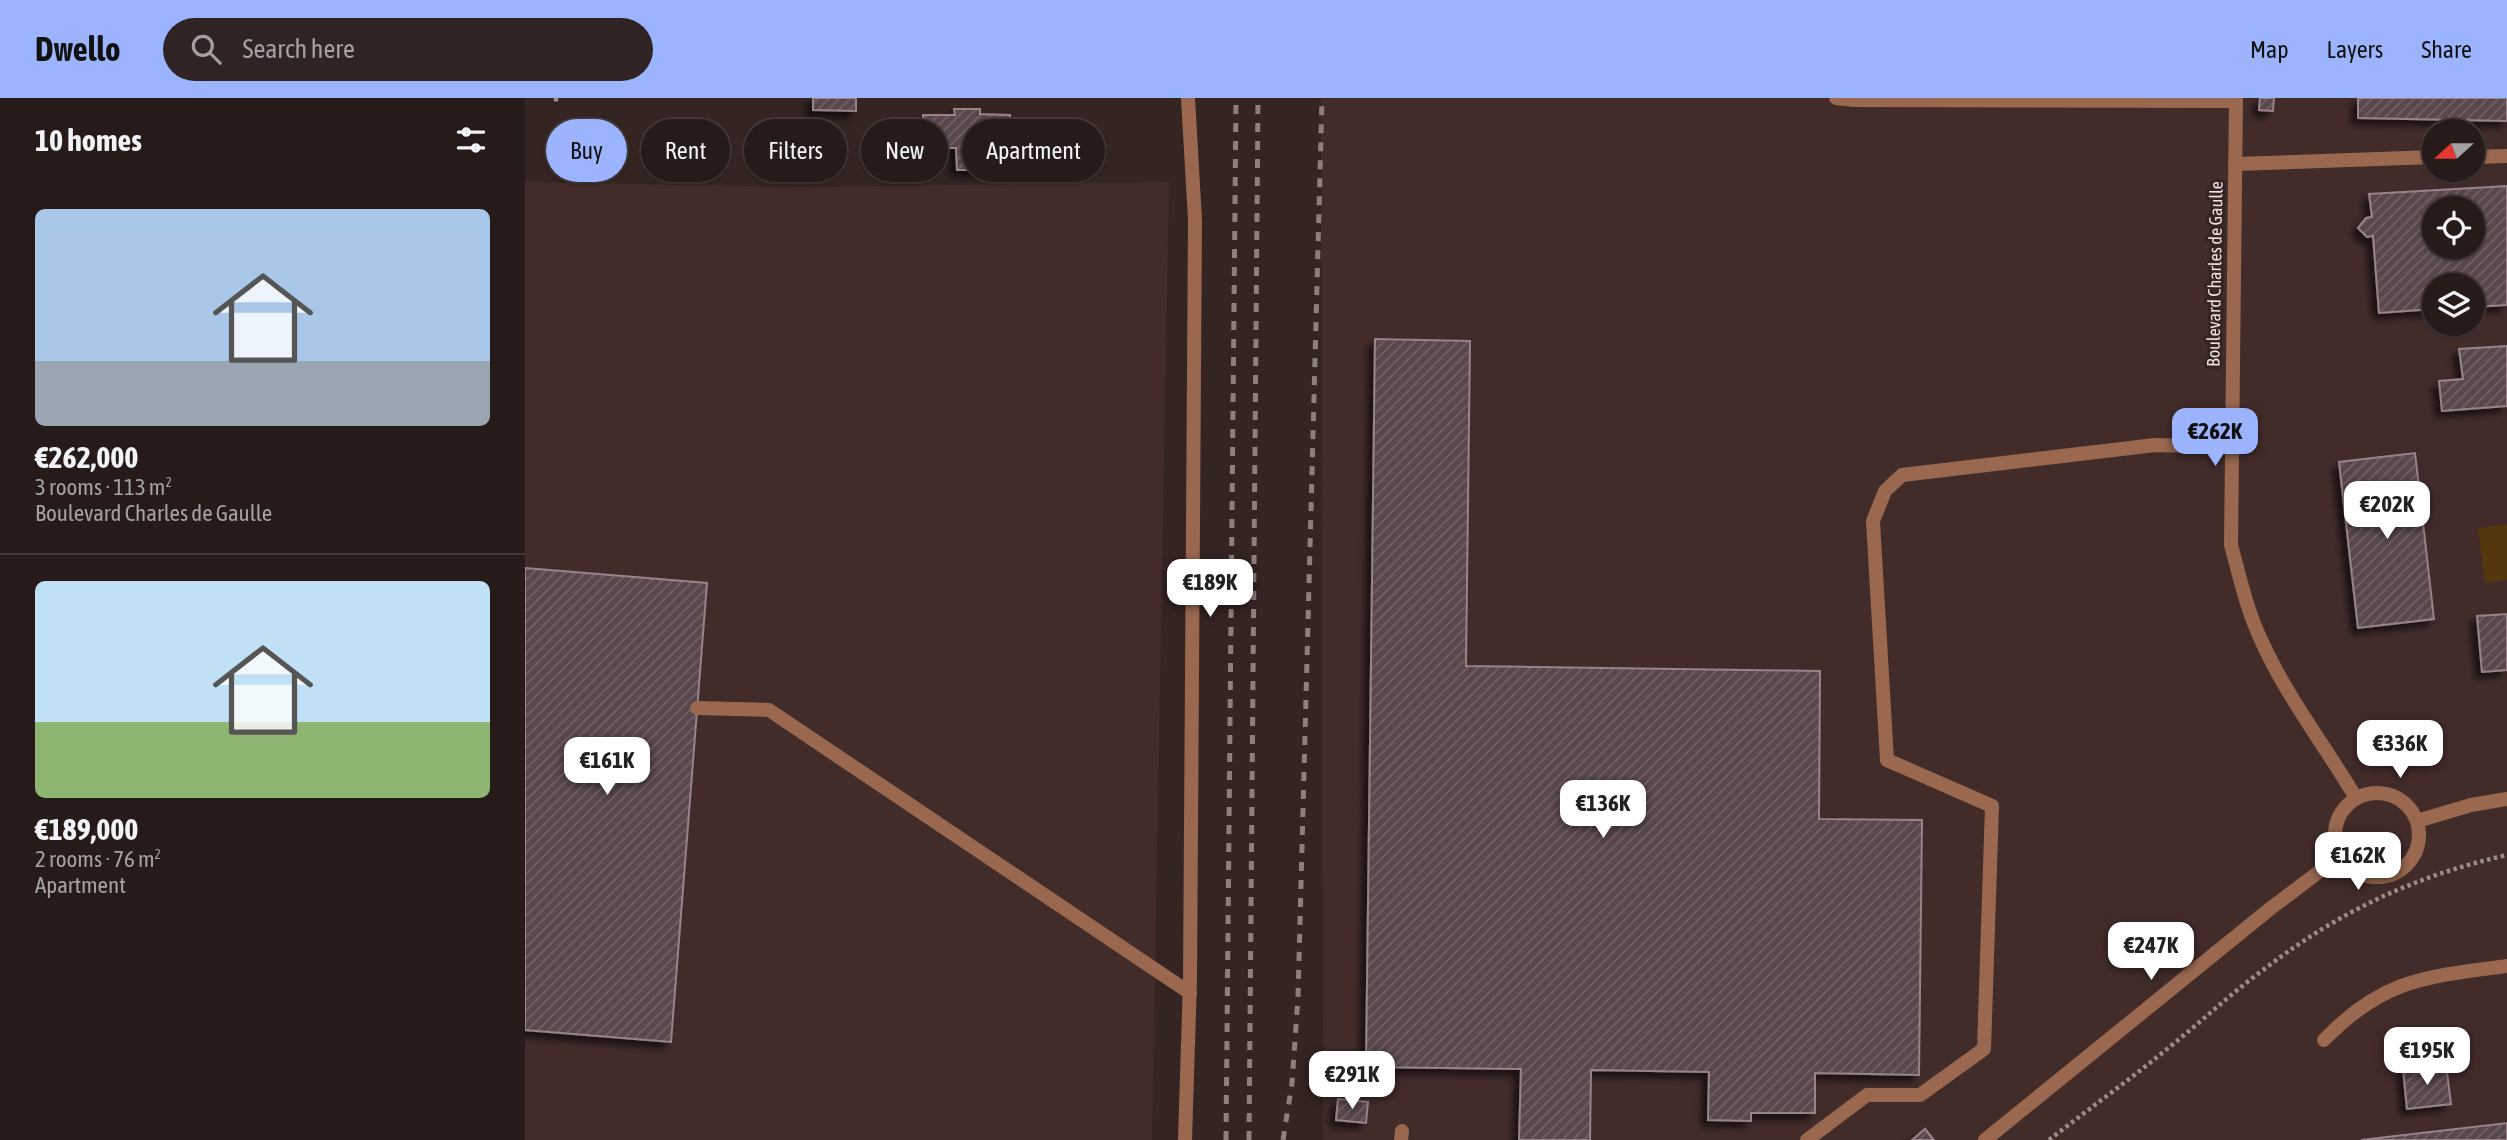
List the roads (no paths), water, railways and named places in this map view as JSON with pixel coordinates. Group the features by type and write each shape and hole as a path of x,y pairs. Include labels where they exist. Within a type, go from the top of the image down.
{"street":[{"path":"1185,1140 1190,993 1195,220 1188,98"},
{"path":"1836,98 2236,100"},
{"name":"Boulevard Charles de Gaulle","path":"2236,100 2231,545 2243,594 2261,641 2356,798"},
{"path":"2485,156 2507,156"},
{"path":"2235,164 2422,157"},
{"path":"1807,1140 1867,1095 1920,1095 1984,1049 1992,806 1887,760 1873,521 1885,491 1902,475 2155,444 2232,447"},
{"path":"697,708 768,710 1190,993"},
{"path":"2372,792 2389,794 2403,801 2415,814 2417,821 2420,830 2419,846 2411,861 2399,873 2383,878 2366,876 2351,869 2340,856 2335,840 2336,824 2343,809 2356,798 2372,792"},
{"path":"2417,821 2471,805 2507,799"},
{"path":"1985,1140 2271,908 2340,856"},
{"path":"2324,1040 2345,1018 2368,1001 2394,988 2418,980 2507,966"}],"railway":[{"path":"1226,1140 1236,98"},
{"path":"1249,1140 1258,98"},
{"path":"1283,1140 1292,1083 1298,997 1322,98"}]}
